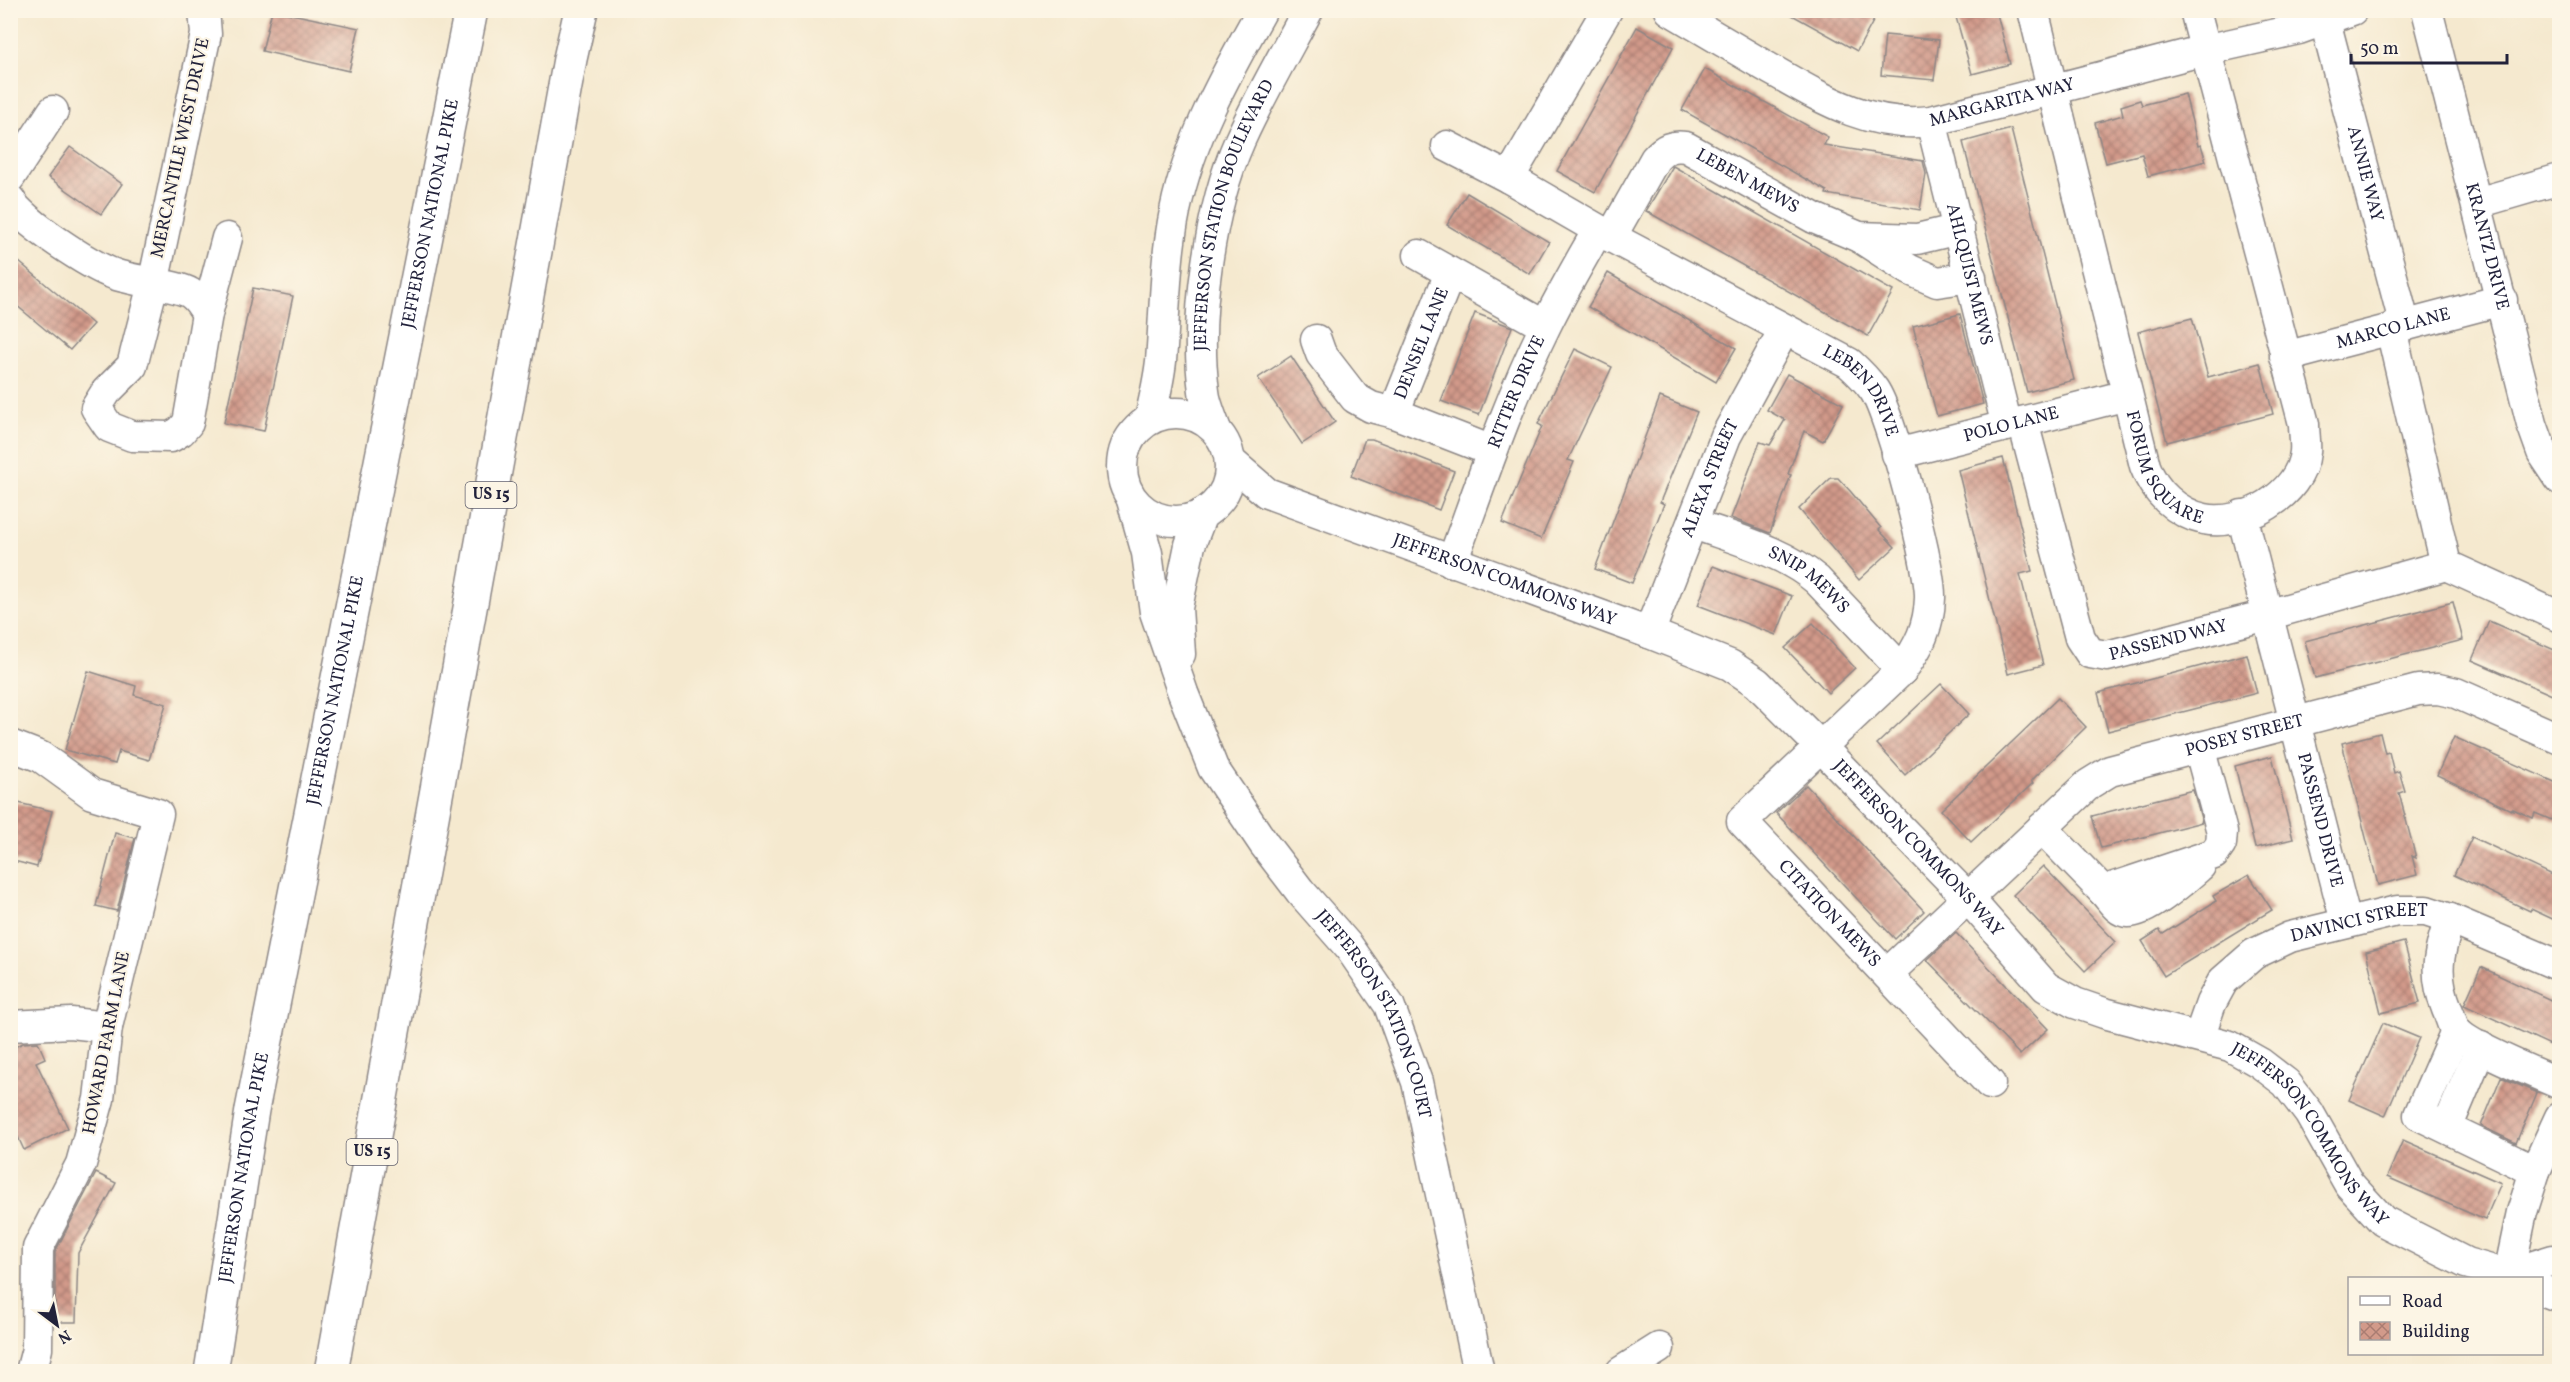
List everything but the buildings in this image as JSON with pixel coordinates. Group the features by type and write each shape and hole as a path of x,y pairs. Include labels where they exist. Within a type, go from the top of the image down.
{"highway":[{"path":"451,117 464,10"},
{"name":"JEFFERSON NATIONAL PIKE","path":"211,1371 252,1110 471,10"},
{"name":"US 15","path":"331,1371 568,70 581,10"},
{"path":"190,1371 252,1110"}],"street":[{"name":"MERCANTILE WEST DRIVE","path":"204,10 206,34 153,284 132,366 106,392 96,408 109,427 132,436 171,437 181,432 188,423 207,314 227,238"},
{"path":"1150,419 1161,363 1164,304 1174,213 1183,180 1191,153 1221,83 1262,10"},
{"name":"JEFFERSON STATION BOULEVARD","path":"1216,430 1204,393 1201,359 1209,244 1215,216 1239,141 1308,10"},
{"path":"1509,178 1607,10"},
{"name":"MARGARITA WAY","path":"1670,10 1830,104 1871,117 1907,124 1931,121 2325,21 2352,10"},
{"name":"FORUM SQUARE","path":"2033,10 2145,466 2150,479 2161,494 2175,506 2203,519 2220,520 2267,506 2288,490 2305,453 2304,424 2195,10"},
{"name":"KRANTZ DRIVE","path":"2427,10 2532,424 2542,452 2559,479"},
{"name":"ANNIE WAY","path":"2325,21 2398,327 2446,565"},
{"path":"10,177 53,111"},
{"name":"AHLQUIST MEWS","path":"1931,121 1971,277 2015,424"},
{"name":"LEBEN DRIVE","path":"1447,146 1509,178 1605,234 1849,363 1875,390 1884,409 1928,571 1930,598 1920,646 1902,670 1821,747"},
{"name":"LEBEN MEWS","path":"1605,234 1663,150 1674,146 1686,147 1814,218 1858,237 1910,270 1937,282 1971,277"},
{"path":"2477,203 2559,179"},
{"name":"MERCANTILE WEST DRIVE","path":"10,200 27,220 87,261 111,273 188,291 200,301 207,314"},
{"name":"LEBEN MEWS","path":"1858,237 1917,239 1959,229"},
{"name":"RITTER DRIVE","path":"1452,562 1492,451 1545,326 1605,234"},
{"path":"1419,255 1545,326"},
{"name":"DENSEL LANE","path":"1394,413 1450,273"},
{"name":"MARCO LANE","path":"2285,357 2502,300"},
{"name":"ALEXA STREET","path":"1649,633 1694,524 1732,422 1784,330"},
{"path":"1316,340 1321,354 1355,398 1371,407 1394,413 1492,451"},
{"name":"POLO LANE","path":"1897,454 2127,395"},
{"path":"1167,413 1185,413 1202,419 1216,430 1225,444 1230,461 1228,480 1211,506 1188,520 1172,521 1157,518 1144,511 1132,500 1124,483 1121,468 1123,452 1130,438 1150,419 1167,413"},
{"name":"PASSEND WAY","path":"2015,424 2080,638 2090,654 2107,656 2267,615 2446,565"},
{"name":"JEFFERSON COMMONS WAY","path":"1230,461 1267,493 1730,665 1757,683 1821,747 1967,897 2046,987 2075,1003 2104,1013 2230,1046 2260,1063 2286,1083 2309,1113 2349,1184 2383,1221 2466,1263 2513,1276"},
{"name":"JEFFERSON COMMONS WAY","path":"1211,506 1267,493"},
{"name":"JEFFERSON STATION COURT","path":"1132,500 1147,553 1155,612 1183,693 1213,768 1264,844 1300,891 1349,947 1389,1005 1417,1082 1479,1371"},
{"name":"JEFFERSON STATION COURT","path":"1183,693 1178,608 1190,545 1211,506"},
{"name":"PASSEND DRIVE","path":"2242,515 2346,922"},
{"name":"SNIP MEWS","path":"1694,524 1785,558 1802,567 1902,670"},
{"path":"2446,565 2559,617"},
{"name":"POSEY STREET","path":"1887,974 2089,784 2110,771 2418,690 2438,689 2456,693 2559,739"},
{"name":"HOWARD FARM LANE","path":"10,746 41,757 92,794 158,814 107,1027 99,1099 81,1164 38,1248 37,1349 31,1371"},
{"name":"CITATION MEWS","path":"1821,747 1742,821 1990,1084"},
{"path":"2042,828 2103,891 2214,854 2221,844 2222,832 2199,747"},
{"name":"DAVINCI STREET","path":"2199,1037 2211,1003 2223,981 2254,954 2290,937 2346,922 2413,910 2450,919 2559,966"},
{"path":"2450,919 2439,950 2437,970 2443,998 2456,1031 2481,1047 2559,1084"},
{"path":"10,1026 71,1023 107,1027"},
{"path":"2456,1031 2419,1115 2535,1171"},
{"path":"2447,1128 2481,1047"},
{"path":"2559,1117 2535,1171 2522,1212 2513,1276 2553,1260 2559,1261"},
{"path":"2543,1291 2559,1297"},
{"path":"1621,1371 1659,1348"}]}
